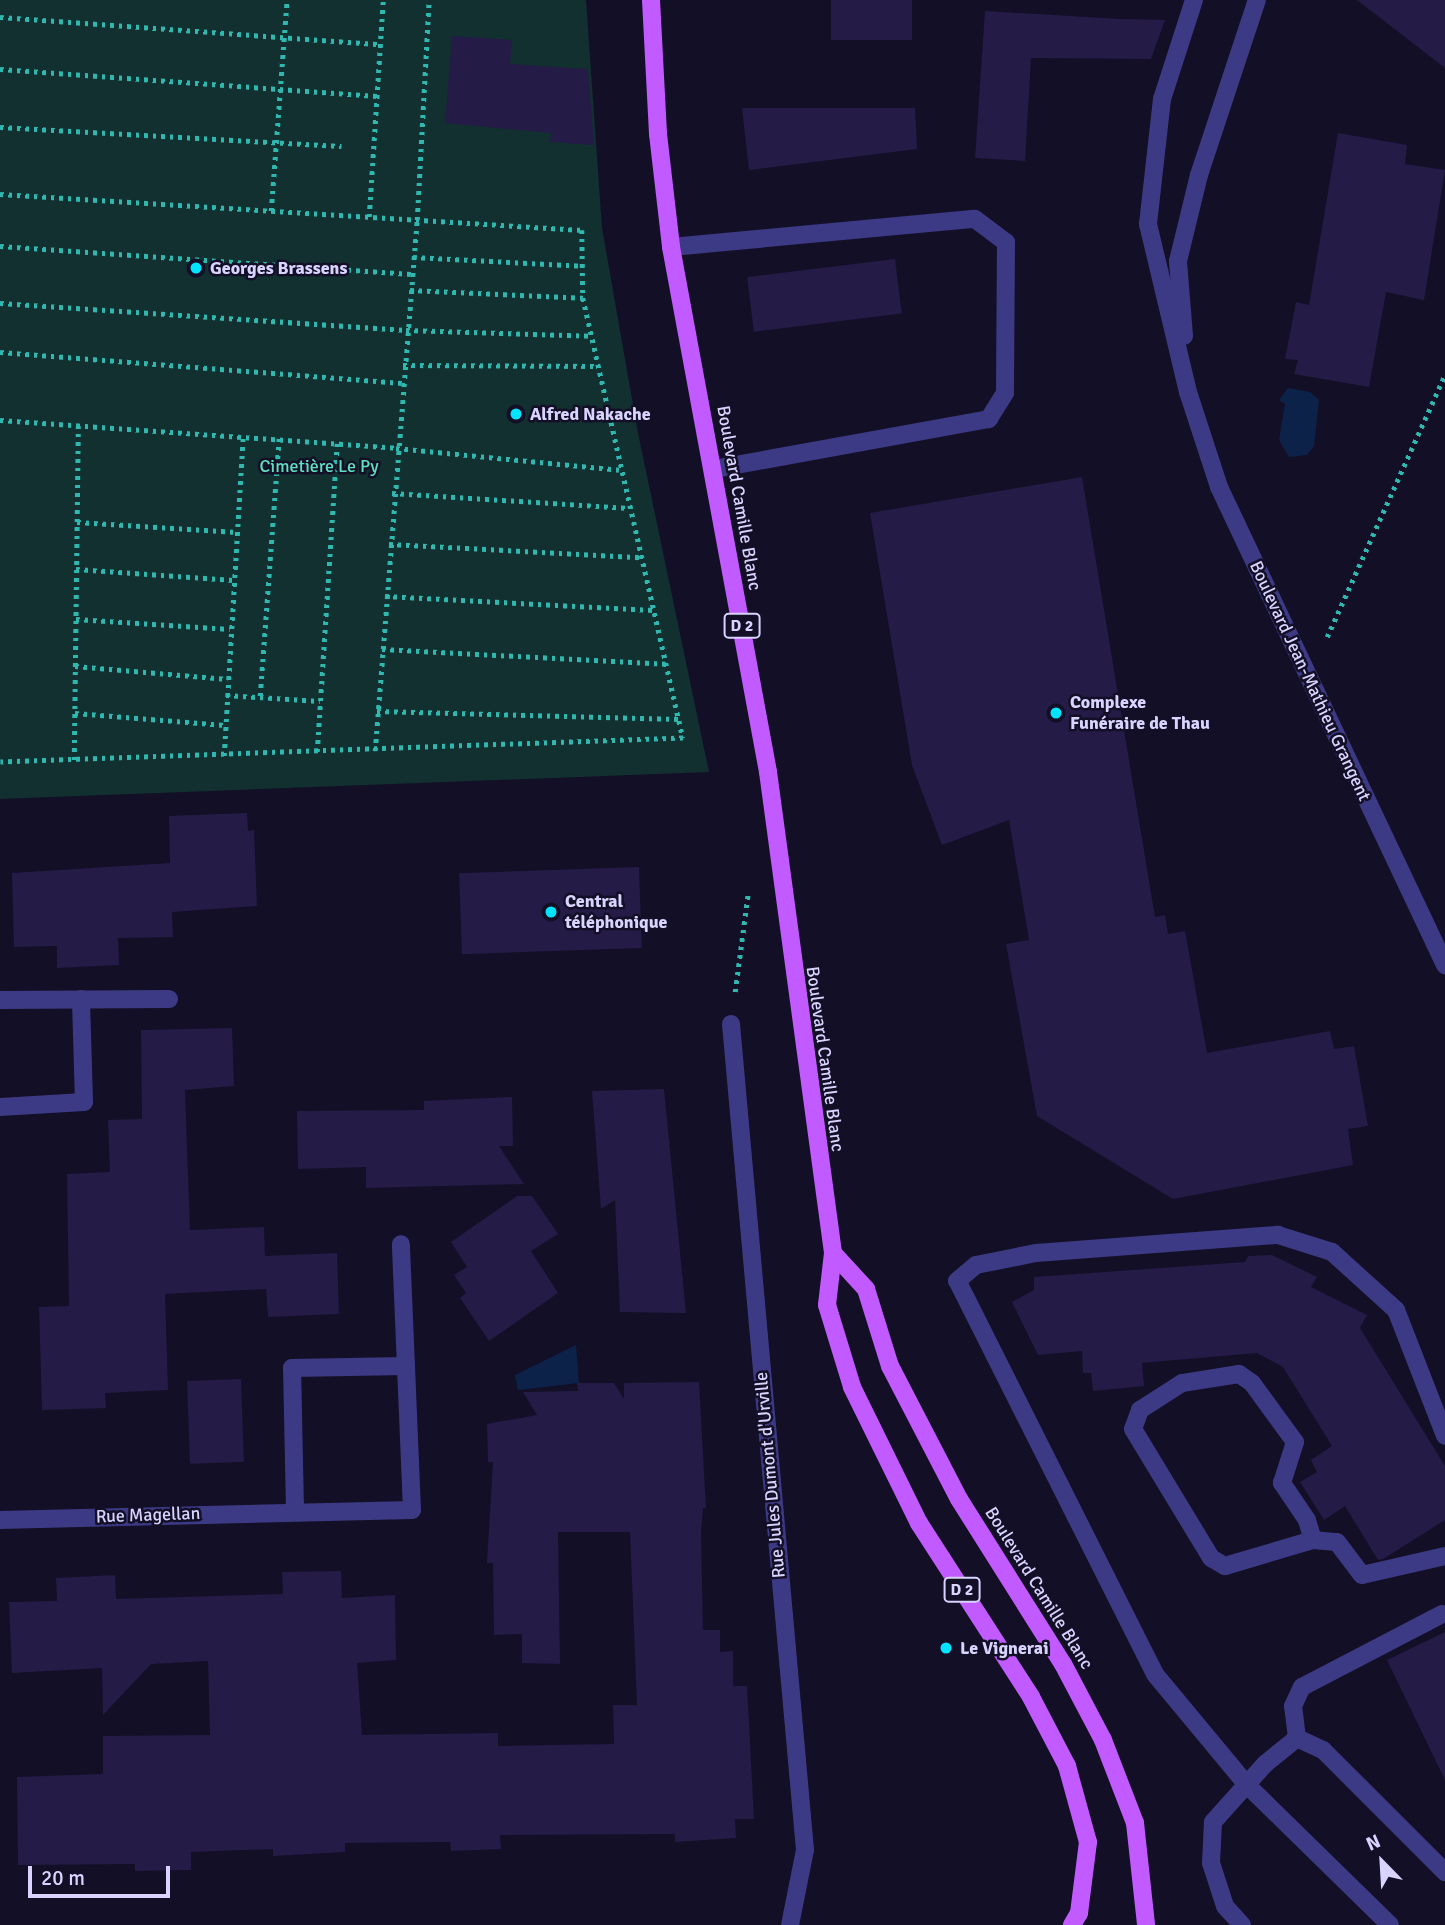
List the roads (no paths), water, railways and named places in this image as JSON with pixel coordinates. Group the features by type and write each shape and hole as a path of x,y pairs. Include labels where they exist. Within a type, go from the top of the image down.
{"main road":[{"name":"Boulevard Camille Blanc","path":"651,0 658,134 671,247 768,772 777,861 833,1253 827,1305 852,1387 919,1522 1031,1697 1067,1766 1088,1842 1079,1913 1072,1925"},
{"name":"Boulevard Camille Blanc","path":"833,1253 866,1289 890,1366 959,1499 1063,1664 1104,1740 1135,1823 1146,1925"}],"street":[{"name":"Boulevard Jean-Mathieu Grangent","path":"1194,0 1162,99 1148,224 1188,392 1219,487 1445,965"},
{"name":"Boulevard Jean-Mathieu Grangent","path":"1188,392 1178,261 1199,175 1257,0"},
{"path":"671,247 975,219 1006,242 1005,393 989,419 713,468"},
{"path":"0,1107 84,1102 81,999"},
{"path":"0,1000 169,999"},
{"name":"Rue Jules Dumont d'Urville","path":"731,1024 805,1850 790,1925"},
{"path":"1390,1925 1247,1785 1155,1675 957,1281 976,1265 1036,1253 1278,1235 1322,1248 1332,1252 1377,1289 1396,1310 1445,1436"},
{"name":"Rue Magellan","path":"0,1520 295,1510 412,1510 401,1244"},
{"path":"295,1510 292,1367 406,1366"},
{"path":"1312,1540 1307,1520 1282,1483 1295,1442 1252,1383 1238,1374 1182,1383 1140,1410 1133,1429 1211,1558 1225,1566 1312,1540 1337,1542 1362,1575 1445,1556"},
{"path":"1297,1738 1293,1706 1301,1687 1443,1614"},
{"path":"1242,1925 1225,1906 1211,1863 1213,1822 1247,1785 1297,1738"},
{"path":"1297,1738 1323,1750 1445,1872"}],"water":[{"path":"1288,388 1310,392 1319,400 1314,446 1307,455 1289,457 1279,440 1285,404 1279,400"},
{"path":"576,1345 579,1383 518,1390 515,1375"}],"place":[{"name":"Georges Brassens","path":"196,268"},
{"name":"Alfred Nakache","path":"516,414"},
{"name":"Complexe Funéraire de Thau","path":"1056,713"},
{"name":"Central téléphonique","path":"551,912"},
{"name":"Le Vignerai","path":"946,1648"}],"park label":[{"name":"Cimetière Le Py","path":"319,466"}]}
